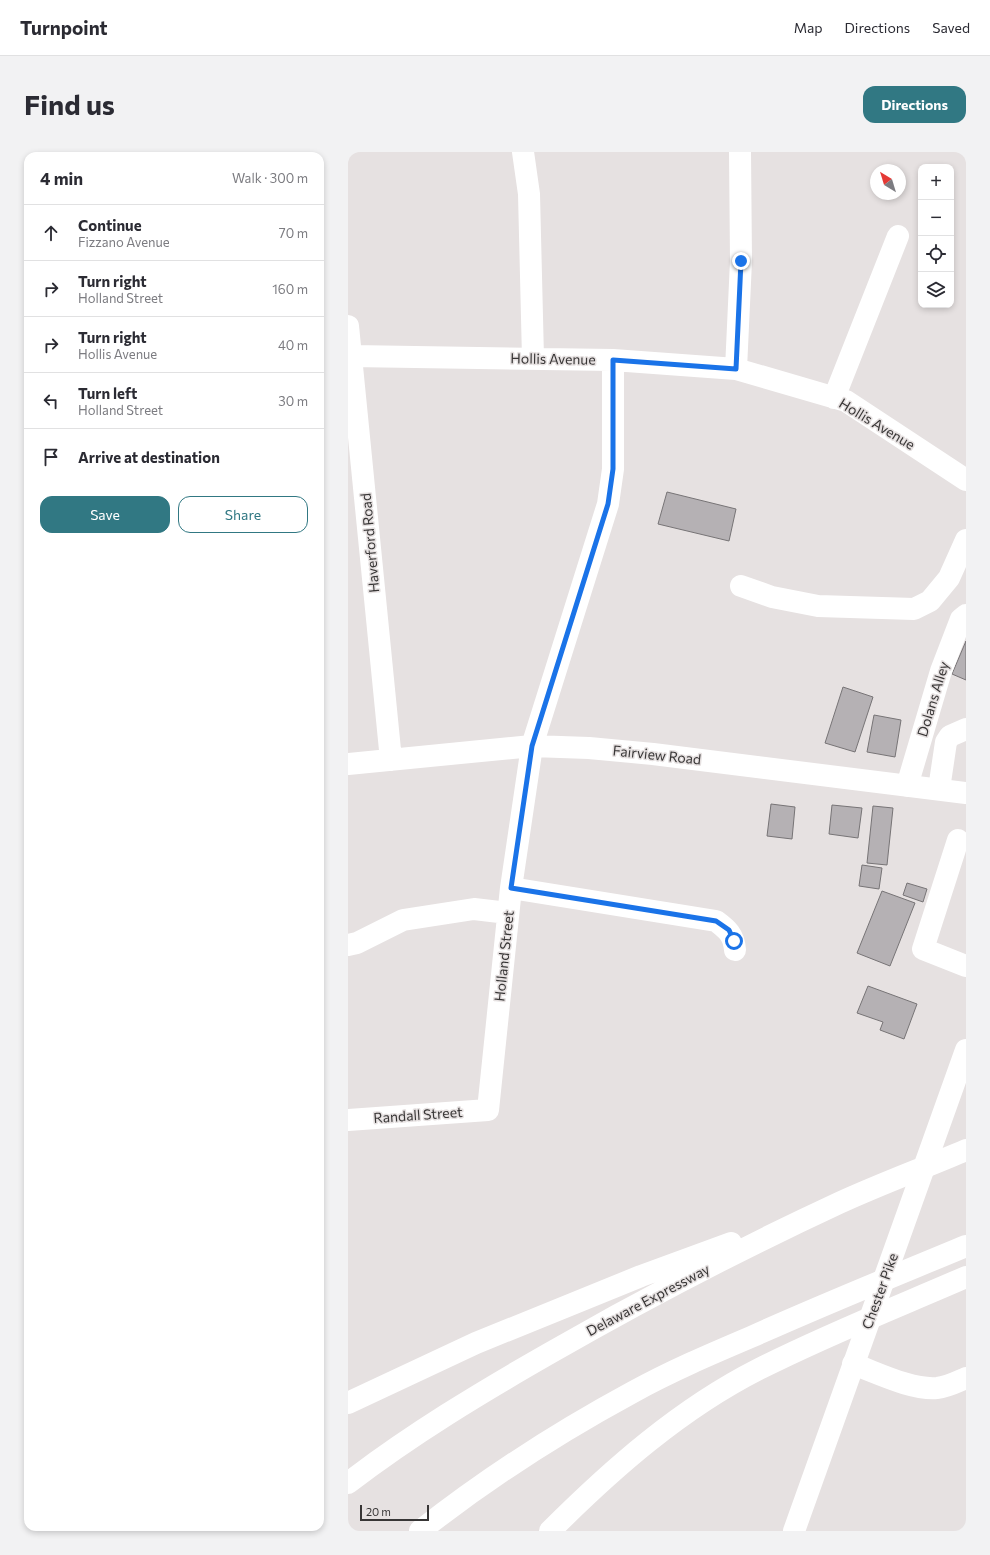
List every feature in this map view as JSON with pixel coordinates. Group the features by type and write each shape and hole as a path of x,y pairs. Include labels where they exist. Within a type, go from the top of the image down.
{"main road":[{"path":"523,152 529,194 533,358"},
{"path":"736,369 741,261 740,152"},
{"path":"834,398 898,236"},
{"name":"Haverford Road","path":"348,326 391,760"},
{"name":"Hollis Avenue","path":"352,356 613,360 736,369 846,401 966,480"},
{"name":"Holland Street","path":"488,1110 511,888 532,746 608,504 613,469 613,360"},
{"path":"741,586 772,597 818,606 914,609 930,601 949,578 966,540"},
{"name":"Dolans Alley","path":"907,786 941,671 961,619 966,615"},
{"path":"939,790 946,742 950,736 966,729"},
{"name":"Fairview Road","path":"348,764 532,746 589,748 654,754 939,790 966,792"},
{"path":"958,840 922,949 966,966"},
{"path":"511,888 716,921 729,930 734,941 735,950"},
{"path":"348,945 357,943 403,920 474,909 508,913"},
{"name":"Chester Pike","path":"794,1531 966,1050"},
{"name":"Randall Street","path":"348,1120 488,1110"},
{"name":"Delaware Expressway","path":"348,1484 423,1429 482,1392 616,1315 839,1203 966,1150"},
{"path":"348,1403 490,1338 641,1276 839,1203"},
{"path":"420,1531 464,1497 586,1419 633,1392 683,1366 966,1246"},
{"path":"550,1531 599,1483 662,1432 725,1389 786,1356 960,1280"},
{"path":"853,1364 916,1386 927,1388 938,1388 966,1378"}],"building":[{"path":"667,492 736,509 729,541 658,524"},
{"path":"966,641 966,680 952,674"},
{"path":"843,687 873,697 855,752 825,743"},
{"path":"874,715 901,720 895,757 867,752"},
{"path":"771,804 795,807 792,839 767,836"},
{"path":"832,805 862,808 858,838 829,834"},
{"path":"873,806 893,808 887,865 867,863"},
{"path":"862,865 882,868 879,889 859,886"},
{"path":"907,883 927,889 923,902 903,895"},
{"path":"882,891 915,903 890,966 857,953"},
{"path":"868,986 917,1004 904,1039 880,1030 883,1022 857,1013"}],"route":[{"path":"734,941 729,930 716,921 511,888 532,746 608,504 613,469 613,360 736,369 741,261"}]}
